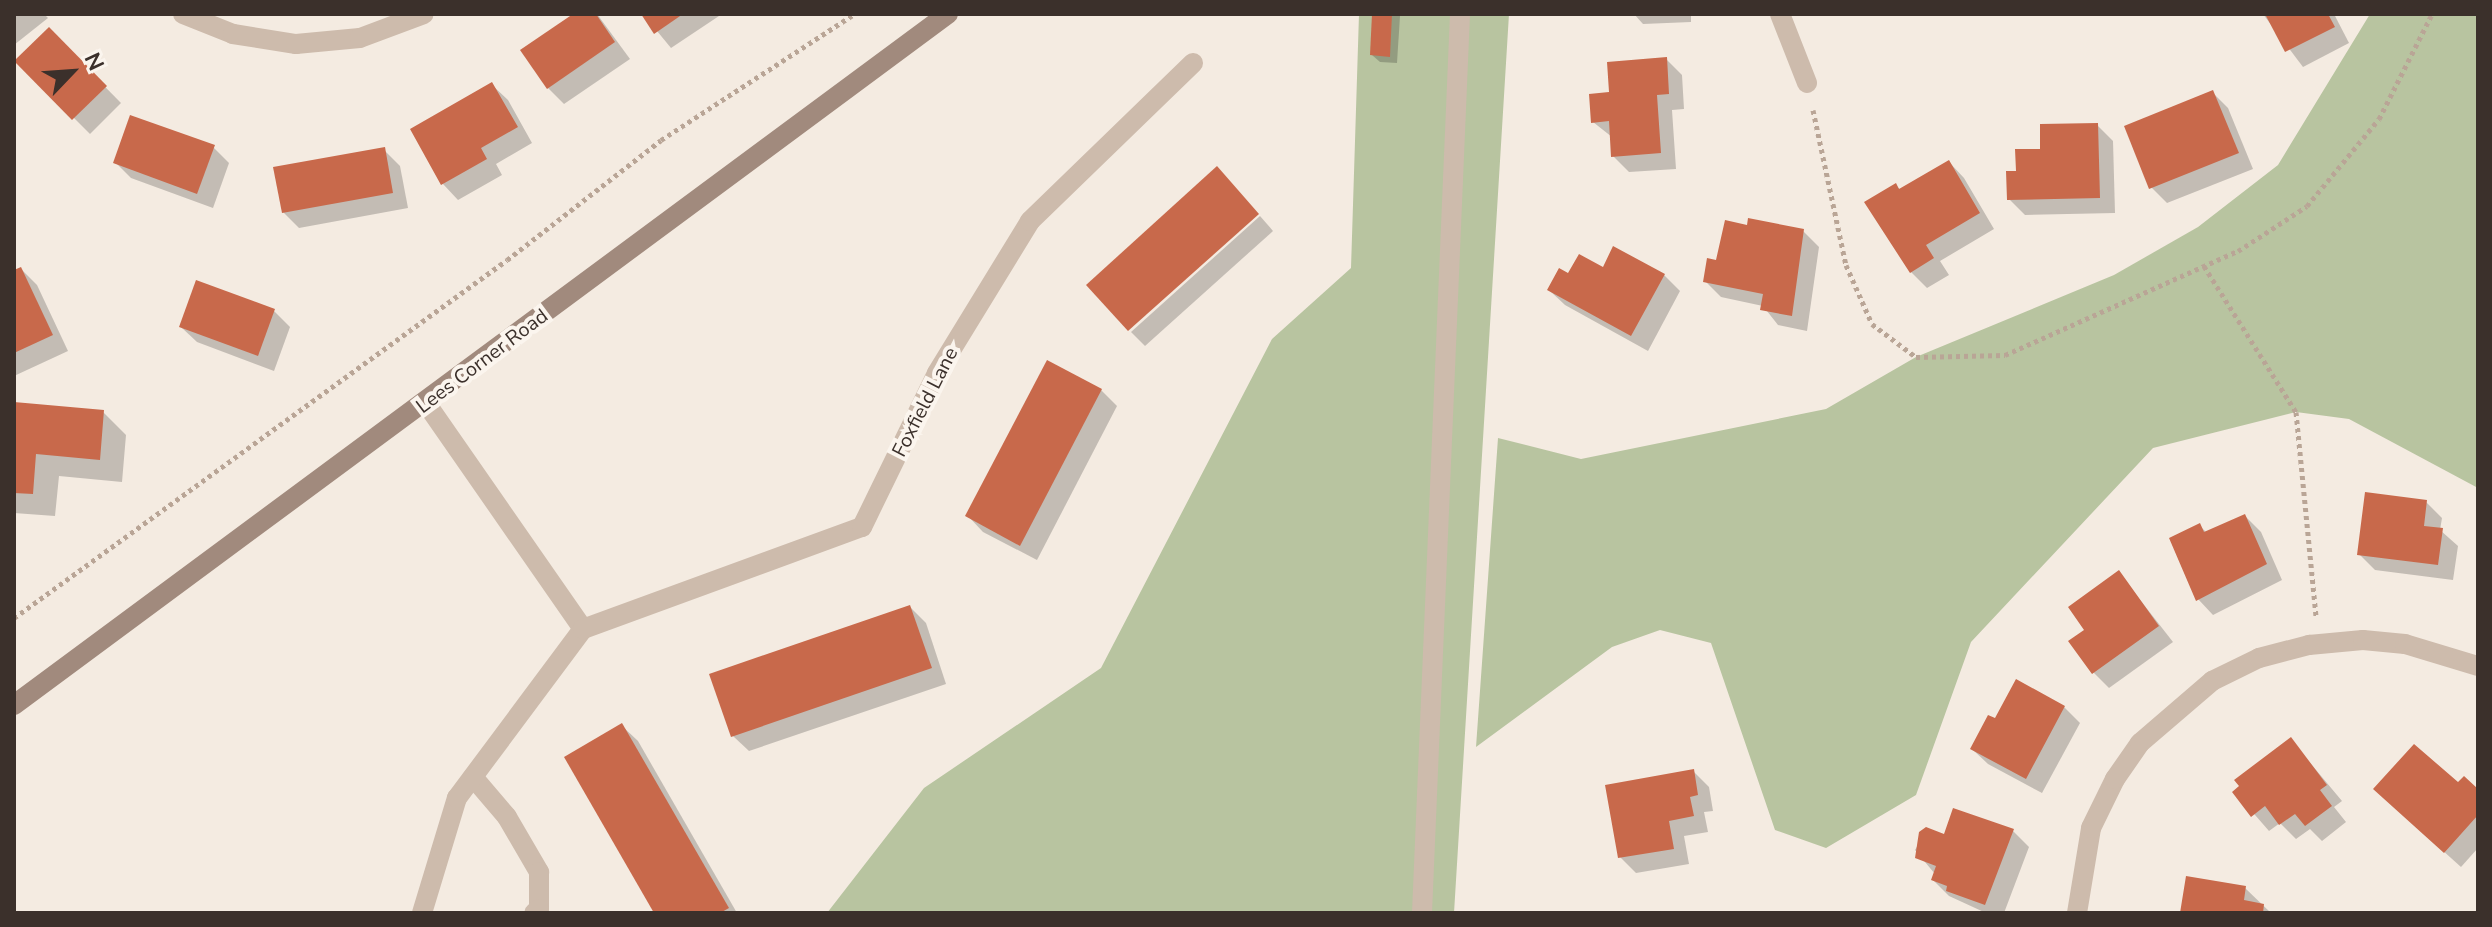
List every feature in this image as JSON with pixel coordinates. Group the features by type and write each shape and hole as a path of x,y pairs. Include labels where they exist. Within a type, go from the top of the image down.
{"street":[{"path":"183,14 233,34 296,44 360,38 424,14"},
{"name":"Lees Corner Road","path":"14,705 948,14"},
{"path":"1422,913 1460,14"},
{"path":"1780,14 1807,83"},
{"name":"Foxfield Lane","path":"583,629 862,527 937,373 1030,221 1193,63"},
{"path":"422,913 457,798 583,629 426,403"},
{"path":"2077,913 2091,828 2140,743 2212,681 2259,658 2320,644 2405,644 2478,666"},
{"path":"473,777 507,817 539,872 539,909 534,913"}],"path":[{"path":"14,618 196,490 661,140 854,14"},
{"path":"1807,83 1846,265 1872,324 1916,357 2005,355 2204,266 2307,206 2379,119 2432,14"},
{"path":"2204,266 2296,412 2320,644"}],"green space":[{"path":"1359,14 1509,14 1454,913 827,913 924,788 1101,668 1272,339 1351,268"},
{"path":"2370,14 2478,14 2478,488 2349,419 2296,412 2153,448 1971,642 1916,795 1826,848 1775,830 1711,643 1660,630 1612,647 1476,747 1498,438 1581,459 1826,409 1916,357 2114,275 2198,227 2278,165"}],"building":[{"path":"573,14 596,14 615,42 547,89 520,50"},
{"path":"641,14 683,14 654,34"},
{"path":"1372,14 1392,14 1390,57 1370,55"},
{"path":"2265,14 2328,14 2335,27 2285,52"},
{"path":"49,27 107,86 72,120 14,61"},
{"path":"1667,57 1669,94 1657,95 1661,153 1611,157 1609,121 1591,123 1589,94 1609,92 1607,62"},
{"path":"492,82 518,127 481,148 487,159 441,185 410,129"},
{"path":"2213,90 2239,153 2149,189 2124,126"},
{"path":"130,115 215,145 197,194 113,163"},
{"path":"2098,123 2100,198 2007,200 2006,171 2016,171 2015,149 2040,149 2040,124"},
{"path":"385,147 393,193 282,213 273,167"},
{"path":"1949,160 1980,213 1926,245 1934,258 1910,273 1864,202 1896,183 1899,189"},
{"path":"1217,166 1259,214 1128,331 1086,285"},
{"path":"1748,218 1804,229 1792,316 1760,310 1763,294 1703,282 1707,258 1716,260 1725,220 1747,225"},
{"path":"1613,246 1665,274 1631,336 1547,290 1559,268 1568,273 1579,254 1603,267"},
{"path":"21,267 53,335 14,353 14,270"},
{"path":"196,280 275,309 258,356 179,327"},
{"path":"1047,360 1102,389 1020,546 965,516"},
{"path":"14,402 104,410 100,460 36,454 33,494 14,493"},
{"path":"2365,492 2427,500 2424,526 2443,528 2438,565 2357,555"},
{"path":"2245,514 2267,564 2196,601 2169,538 2200,523 2204,532"},
{"path":"2119,570 2159,626 2092,674 2068,641 2084,630 2068,607"},
{"path":"910,605 932,668 731,737 709,674"},
{"path":"2016,679 2065,706 2026,779 1970,749 1988,715 1995,718"},
{"path":"622,723 729,908 720,913 654,913 564,757"},
{"path":"2291,737 2327,785 2320,790 2332,806 2305,826 2295,814 2279,825 2265,806 2251,817 2232,792 2239,786 2234,780"},
{"path":"2414,744 2458,782 2464,776 2478,789 2478,815 2444,853 2373,789"},
{"path":"1694,769 1698,795 1690,797 1694,816 1669,821 1674,849 1618,858 1605,785"},
{"path":"1953,808 2014,829 1985,905 1946,891 1947,886 1931,880 1936,866 1915,858 1919,832 1926,827 1944,834"},
{"path":"2186,876 2246,886 2244,900 2264,904 2263,913 2180,913"}]}
